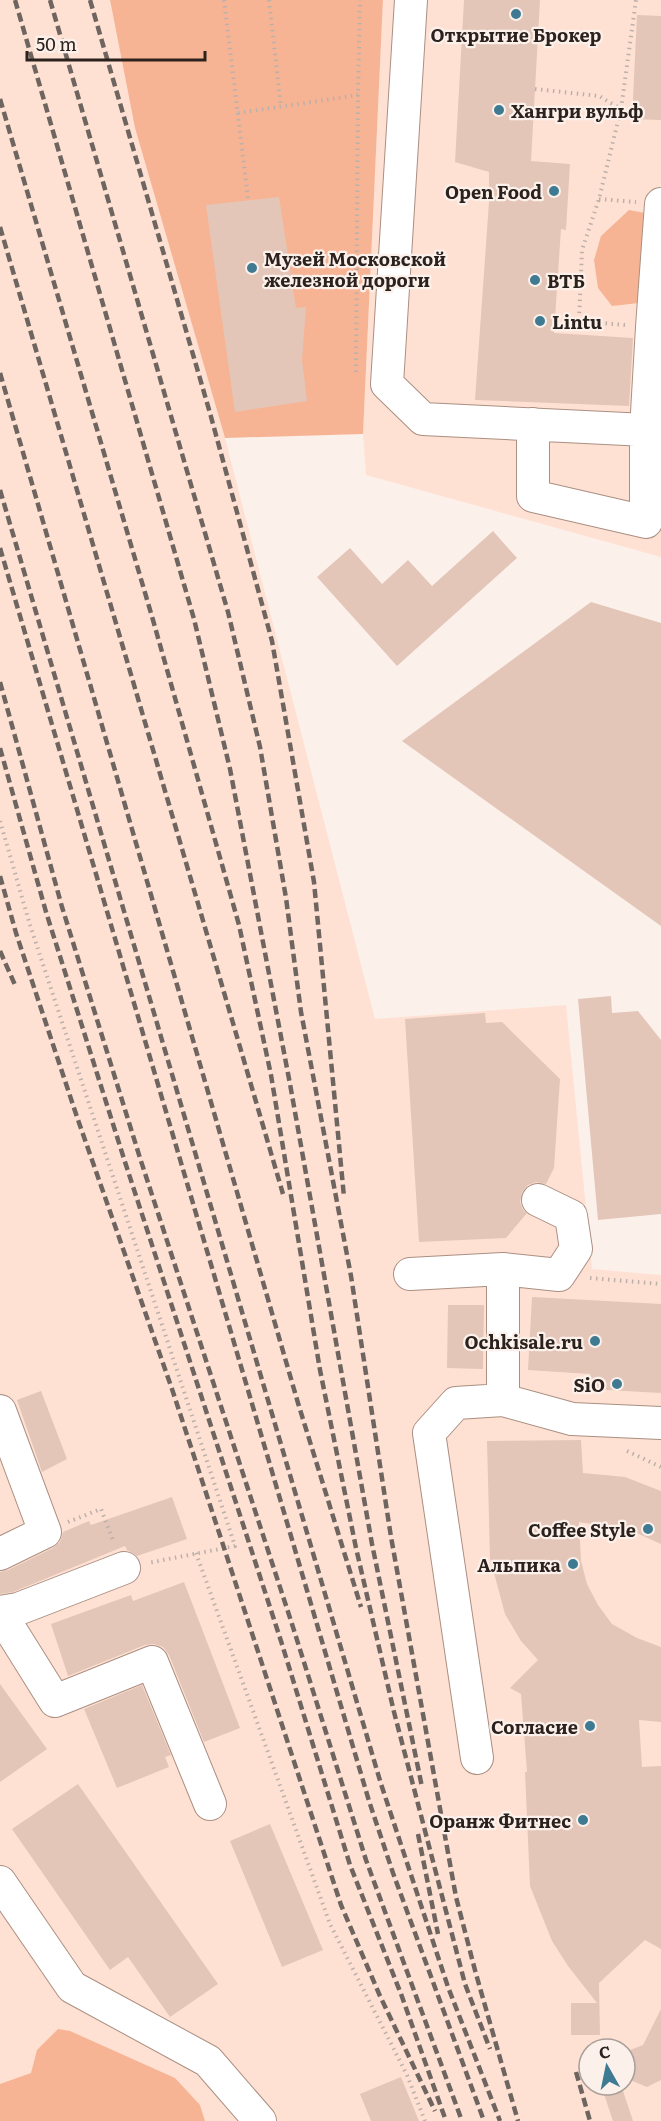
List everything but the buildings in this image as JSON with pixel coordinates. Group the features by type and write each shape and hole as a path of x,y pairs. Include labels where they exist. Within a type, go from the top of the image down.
{"lane":[{"path":"411,0 387,384 423,419 646,430"},
{"path":"533,424 533,496 646,522 646,430 657,328 661,204"},
{"path":"410,1274 503,1269 559,1275 576,1249 571,1216 538,1200"},
{"path":"503,1269 503,1400"},
{"path":"477,1758 429,1433 456,1403 503,1400 572,1419 661,1423"},
{"path":"0,1411 45,1532 0,1554"},
{"path":"124,1568 18,1609 0,1612 55,1701 152,1662 210,1804"},
{"path":"0,1882 72,1987 208,2061 260,2121"}],"path":[{"path":"224,0 248,198"},
{"path":"269,0 281,107"},
{"path":"356,372 360,0"},
{"path":"636,0 621,109 599,199 582,250 579,321 657,328"},
{"path":"535,89 599,96 621,109"},
{"path":"238,113 358,95"},
{"path":"599,199 661,204"},
{"path":"0,821 30,925 235,1546 124,1568 101,1509 45,1532"},
{"path":"559,1275 661,1284"},
{"path":"196,1553 330,1924 407,2075 424,2121"}],"shaded area":[{"path":"0,0 110,0 135,128 225,438 375,1019 566,1005 592,1269 661,1275 661,2121 0,2121"},
{"path":"110,0 383,0 363,434 225,438 135,128"},
{"path":"383,0 661,0 661,557 366,475 363,434"},
{"path":"629,210 645,213 639,303 612,306 598,288 594,260 601,236"},
{"path":"58,2029 70,2031 175,2078 200,2105 205,2121 0,2121 0,2084 31,2073 37,2050"}],"railway":[{"path":"15,0 194,619 230,769 290,1084 372,1544 422,1787"},
{"path":"50,0 228,612 260,747 286,898 301,1012 351,1276 391,1537 456,1897 518,2121"},
{"path":"90,0 210,413 272,641 314,882 344,1197"},
{"path":"0,99 153,620 239,925 271,1075 320,1370 356,1548 394,1712 465,1984 490,2049"},
{"path":"0,227 283,1194"},
{"path":"0,373 298,1403 361,1607"},
{"path":"0,490 381,1784 448,1987 500,2121"},
{"path":"0,548 369,1801 484,2121"},
{"path":"0,682 62,907 140,1158 292,1624 366,1860 462,2121"},
{"path":"0,748 46,912 281,1641 350,1865 401,1994 446,2121"},
{"path":"0,876 16,933 77,1117 172,1389 341,1905 380,1996 435,2111"},
{"path":"0,951 15,985"},
{"path":"418,1834 438,1934"},
{"path":"576,2072 590,2121"}],"place":[{"name":"Открытие Брокер","path":"516,14"},
{"name":"Хангри вульф","path":"499,110"},
{"name":"Open Food","path":"554,191"},
{"name":"Музей Московской железной дороги","path":"252,268"},
{"name":"ВТБ","path":"535,280"},
{"name":"Lintu","path":"540,321"},
{"name":"Ochkisale.ru","path":"595,1341"},
{"name":"SiO","path":"617,1384"},
{"name":"Coffee Style","path":"648,1529"},
{"name":"Альпика","path":"573,1564"},
{"name":"Согласие","path":"590,1726"},
{"name":"Оранж Фитнес","path":"583,1820"}]}
